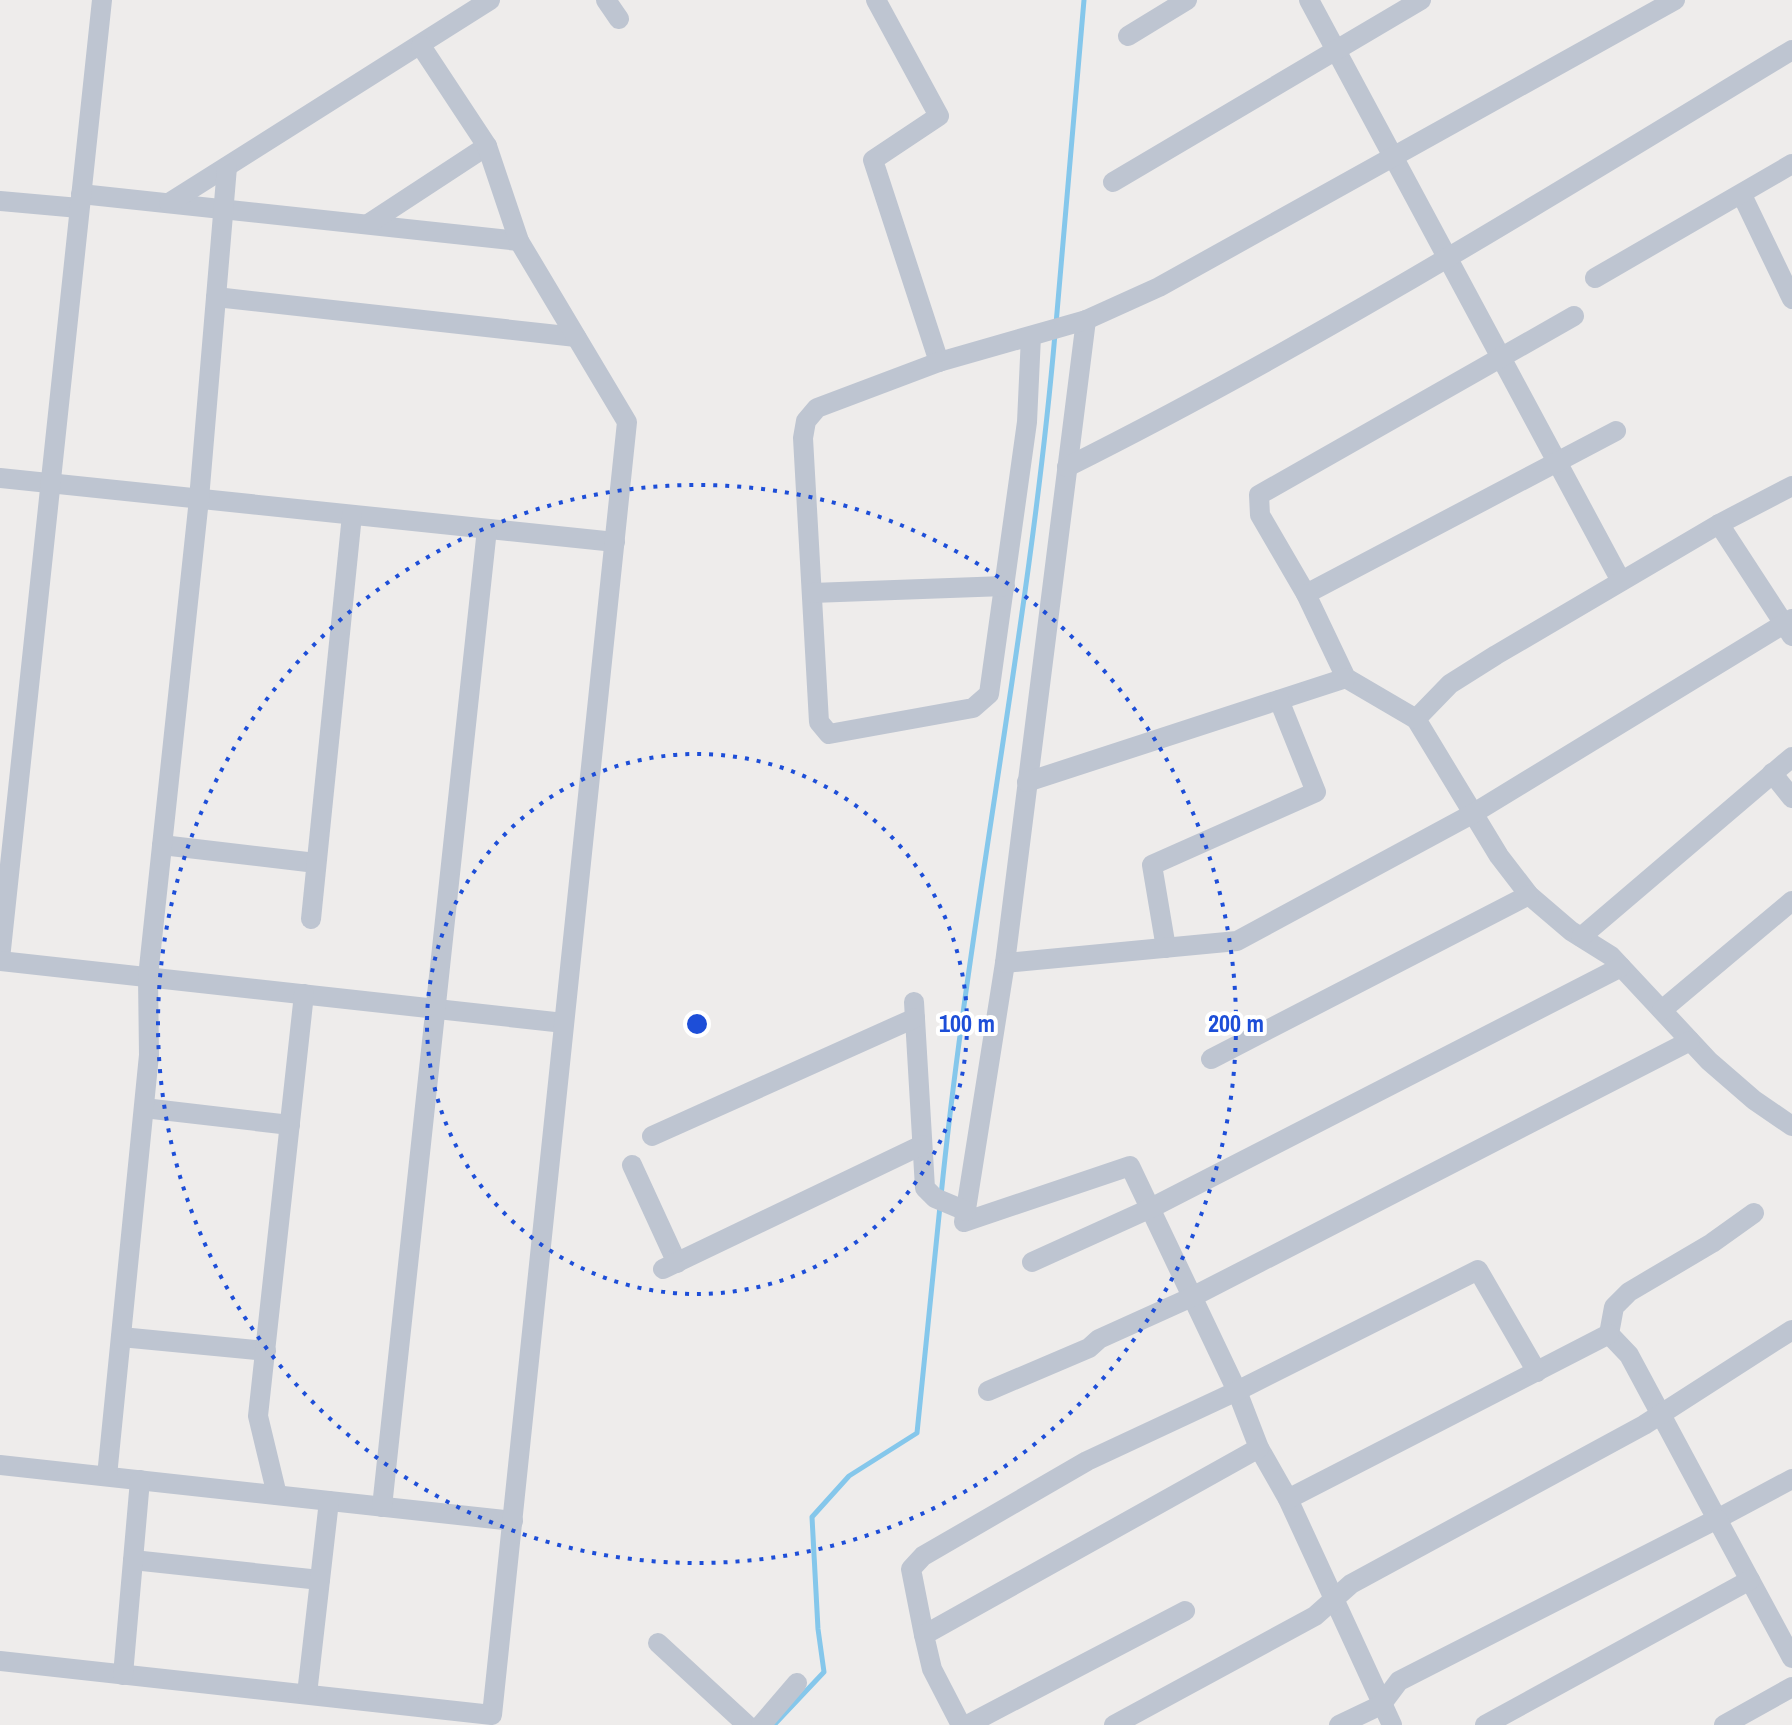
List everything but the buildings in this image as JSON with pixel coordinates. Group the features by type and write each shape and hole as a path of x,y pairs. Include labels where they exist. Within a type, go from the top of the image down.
{"street":[{"path":"102,0 0,960 564,1023"},
{"path":"169,203 490,0"},
{"path":"606,0 619,19"},
{"path":"1128,36 1187,0"},
{"path":"1309,0 1621,581"},
{"path":"1113,182 1421,0"},
{"path":"1037,334 989,694 981,704 829,734 819,722 803,438 806,421 817,408 939,362 1077,322 1159,287 1675,0"},
{"path":"880,1 939,116 873,160 939,362"},
{"path":"0,1661 492,1715 627,422 519,241 487,146 421,46"},
{"path":"1067,467 1213,394 1448,259 1792,50"},
{"path":"368,224 487,146"},
{"path":"1595,278 1792,164"},
{"path":"107,1476 149,1055 148,977 199,499 227,167"},
{"path":"1742,195 1792,299"},
{"path":"0,201 169,203 519,241"},
{"path":"216,297 576,337"},
{"path":"1574,316 1259,495 1260,515 1306,594 1346,678 1416,719 1529,895 1621,967 1690,1041 1754,1100 1792,1126"},
{"path":"1077,322 1067,467 1005,963 964,1222 1130,1166 1237,1391 1259,1448 1288,1499 1392,1725"},
{"path":"1306,594 1616,431"},
{"path":"0,478 615,542"},
{"path":"1416,719 1450,684 1719,524 1792,486"},
{"path":"311,919 352,515"},
{"path":"1005,963 1237,941 1474,813 1789,626 1719,524"},
{"path":"382,1507 487,529"},
{"path":"812,593 1005,586"},
{"path":"1027,782 1346,678"},
{"path":"1166,948 1152,865 1316,792 1279,700"},
{"path":"1581,937 1792,757"},
{"path":"1772,773 1792,798"},
{"path":"162,845 316,863"},
{"path":"1211,1059 1529,895"},
{"path":"1662,1010 1792,901"},
{"path":"1032,1262 1149,1209 1621,967"},
{"path":"277,1495 258,1416 304,994"},
{"path":"652,1136 915,1010 925,1188 935,1198 966,1211"},
{"path":"988,1391 1089,1348 1099,1339 1192,1297 1690,1041"},
{"path":"144,1108 290,1125"},
{"path":"632,1165 670,1266 922,1145"},
{"path":"1609,1334 1614,1307 1629,1292 1712,1243 1754,1213"},
{"path":"961,1725 932,1669 912,1585 914,1563 1087,1461 1237,1391 1478,1270 1537,1372"},
{"path":"1114,1725 1315,1616 1351,1584 1644,1425 1792,1330"},
{"path":"1288,1499 1609,1334"},
{"path":"1609,1334 1629,1355 1750,1580 1784,1624 1792,1658"},
{"path":"121,1337 266,1351"},
{"path":"924,1635 1259,1448"},
{"path":"0,1465 513,1521"},
{"path":"1339,1725 1381,1705 1399,1681 1792,1479"},
{"path":"123,1675 140,1480"},
{"path":"307,1694 329,1501"},
{"path":"133,1560 320,1580"},
{"path":"1485,1725 1750,1580"},
{"path":"967,1725 1185,1611"},
{"path":"658,1643 747,1725"},
{"path":"761,1725 797,1683"},
{"path":"1724,1725 1792,1687"}],"waterway":[{"path":"1056,324 1084,0"},
{"path":"941,1196 968,980 1031,550 1055,334"},
{"path":"774,1725 824,1672 818,1629 812,1517 849,1476 917,1433 940,1206"}]}
